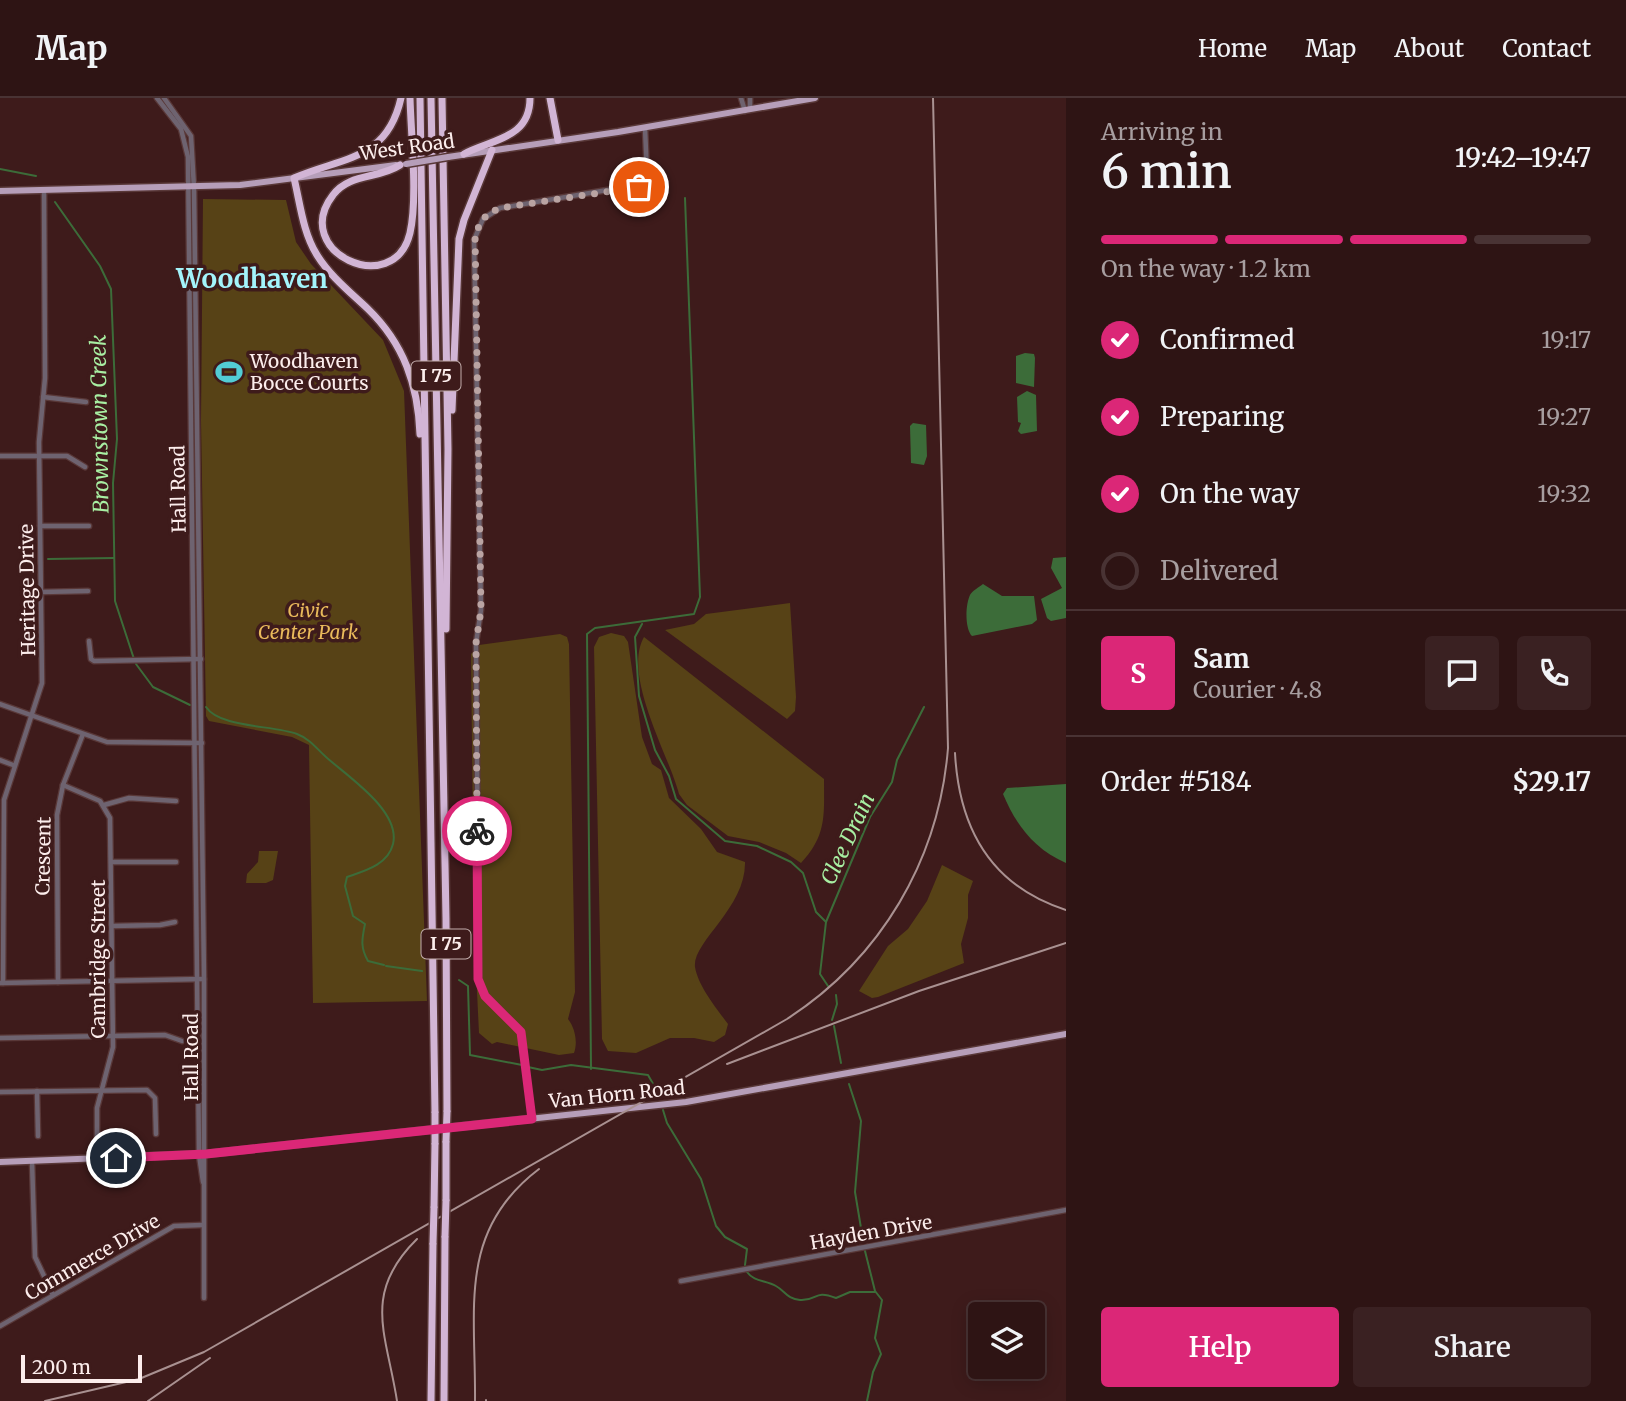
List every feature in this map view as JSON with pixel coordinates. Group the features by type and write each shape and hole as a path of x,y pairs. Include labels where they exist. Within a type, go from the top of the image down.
{"highway":[{"path":"401,98 388,131 369,150 349,161 294,178 307,232 317,255 383,325 404,358 416,389 421,464 426,480"},
{"path":"403,164 391,171 350,181 336,191 328,203 323,218 325,235 331,247 344,259 362,266 376,265 397,255 408,240 412,211 410,98"},
{"name":"I 75","path":"420,98 435,1113 431,1401"},
{"name":"I 75","path":"431,98 442,655 447,1112 444,1401"},
{"path":"442,98 449,449"},
{"path":"464,155 479,146 498,142 520,129 528,116 530,98"},
{"path":"550,98 558,140"},
{"path":"442,655 446,632 449,449 459,239 492,150"}],"main road":[{"name":"West Road","path":"0,191 191,188 294,178 645,128 816,98"},
{"name":"Van Horn Road","path":"0,1161 202,1155 708,1099 1066,1034"}],"street":[{"name":"Hall Road","path":"157,98 175,115"},
{"name":"Hall Road","path":"164,98 190,145 195,217 204,979 204,1298"},
{"path":"741,98 747,110"},
{"path":"747,110 750,98"},
{"path":"532,1119 521,1032 485,996 478,979 476,643 481,610 474,240 483,219 500,208 643,184 647,174 645,128"},
{"name":"Hall Road","path":"191,188 188,217 197,979 202,1155"},
{"name":"Heritage Drive","path":"2,983 1,814 13,765 42,683 39,456 43,397 44,190"},
{"path":"188,217 195,217"},
{"path":"189,238 195,237"},
{"path":"189,297 196,297"},
{"path":"190,390 197,390"},
{"path":"43,397 86,402"},
{"path":"0,456 67,456 85,467"},
{"path":"192,474 198,474"},
{"path":"40,526 89,526"},
{"path":"41,592 88,591"},
{"path":"89,641 91,659 94,661 201,659"},
{"path":"0,704 115,743 202,743"},
{"name":"Crescent","path":"58,982 56,825 63,785 83,734"},
{"path":"0,760 13,765"},
{"path":"63,785 104,805 125,798 176,801"},
{"name":"Cambridge Street","path":"97,1158 96,1113 111,1056 113,1035 110,818 104,805"},
{"path":"111,862 176,862"},
{"path":"196,889 203,889"},
{"path":"112,926 175,922"},
{"path":"2,983 204,979"},
{"path":"198,1013 204,1013"},
{"path":"0,1038 165,1035 182,1041"},
{"path":"0,1092 147,1090 153,1094 155,1102 156,1134"},
{"path":"37,1091 38,1136"},
{"path":"32,1161 35,1257 54,1295"},
{"name":"Hayden Drive","path":"681,1281 1066,1210"},
{"name":"Commerce Drive","path":"0,1326 174,1226 202,1225"}],"green space":[{"name":"Civic Center Park","path":"203,199 286,200 296,242 311,264 383,340 404,391 427,1001 313,1003 309,745 292,737 209,721 206,716 201,421"},
{"path":"790,603 796,697 795,711 787,719 665,630 694,624 706,614"},
{"path":"611,633 624,636 628,642 642,737 652,764 661,770 669,798 701,829 717,852 745,862 743,879 737,894 696,957 695,967 700,982 728,1024 725,1035 714,1042 694,1038 670,1038 636,1053 608,1051 602,1039 594,647 599,637"},
{"path":"560,634 567,637 569,644 575,992 568,1019 576,1044 574,1053 559,1055 497,1042 492,1044 479,1033 474,929 471,654 479,645"},
{"path":"644,637 824,779 824,814 820,834 801,863 786,853 759,842 728,836 687,805 679,794 643,694 639,653"},
{"path":"259,851 278,851 273,880 266,883 246,883 247,874 258,862"},
{"path":"942,865 973,881 968,895 968,918 961,944 964,963 878,997 872,998 859,991 888,946 908,929 927,901"}],"shaded area":[{"path":"1034,354 1034,387 1016,383 1016,356"},
{"path":"1027,391 1036,395 1037,431 1021,434 1018,431 1021,423 1018,422 1017,397"},
{"path":"913,423 926,425 927,456 924,465 911,463 910,426"},
{"path":"1066,557 1066,618 1051,621 1047,618 1041,599 1062,588 1051,568 1053,558"},
{"path":"983,584 1002,596 1034,596 1037,620 1032,624 972,636 967,623 968,600 972,592"},
{"path":"1066,784 1066,863 1044,851 1027,835 1003,794 1007,788"}],"waterway":[{"name":"Brownstown Creek","path":"0,169 36,176"},
{"path":"591,1069 587,634 595,628 694,614 700,597 685,198"},
{"name":"Brownstown Creek","path":"55,202 100,266 111,289 117,439 113,483 115,601 134,659"},
{"path":"48,559 114,558"},
{"path":"642,624 635,637 639,696 655,750 669,776 676,799 725,841 757,846 791,862 803,873 816,912 826,922"},
{"name":"Brownstown Creek","path":"136,664 153,687 190,705"},
{"name":"Brownstown Creek","path":"206,707 223,719 302,736 359,784 381,807 393,832 390,851 381,862 347,877 345,886 353,916 365,924 362,943 365,956 368,961 384,965"},
{"name":"Clee Drain","path":"828,986 820,974 826,922 870,817 892,782 897,760 924,707"},
{"name":"Brownstown Creek","path":"386,966 422,971"},
{"name":"Brownstown Creek","path":"459,980 468,986 470,1055 522,1065"},
{"name":"Clee Drain","path":"832,1020 837,1004 836,995"},
{"name":"Clee Drain","path":"834,1026 841,1063"},
{"name":"Brownstown Creek","path":"528,1067 542,1070 571,1065 648,1075 656,1089"},
{"name":"Clee Drain","path":"849,1084 861,1121 855,1192 864,1246"},
{"name":"Brownstown Creek","path":"663,1110 667,1123 701,1179 716,1226 725,1237 747,1249 745,1265"},
{"name":"Brownstown Creek","path":"865,1251 875,1291 882,1300 875,1338 881,1354 873,1372 867,1401"},
{"name":"Brownstown Creek","path":"747,1272 753,1278 776,1286 796,1299 806,1300 820,1295 836,1298 850,1292 875,1292"}],"railway":[{"path":"45,1401 139,1379 204,1352 787,1019 851,967 877,936 918,867 932,829 948,748 933,98"},
{"path":"955,753 963,806 984,851 999,870 1018,886 1066,910"},
{"path":"727,1064 919,991 1066,943"},
{"path":"475,1401 474,1304 483,1245 495,1218 513,1193 539,1169"},
{"path":"397,1401 384,1335 383,1297 389,1278 400,1259 417,1239"},
{"path":"148,1401 210,1358"}],"way so far":[{"path":"477,831 476,636 481,610 475,233 487,214 500,208 639,187"}],"place":[{"name":"Woodhaven Bocce Courts","path":"229,372"}],"district":[{"name":"Woodhaven","path":"252,279"}],"route":[{"path":"116,1158 206,1154 532,1119 521,1032 485,996 478,979 477,831"}]}
